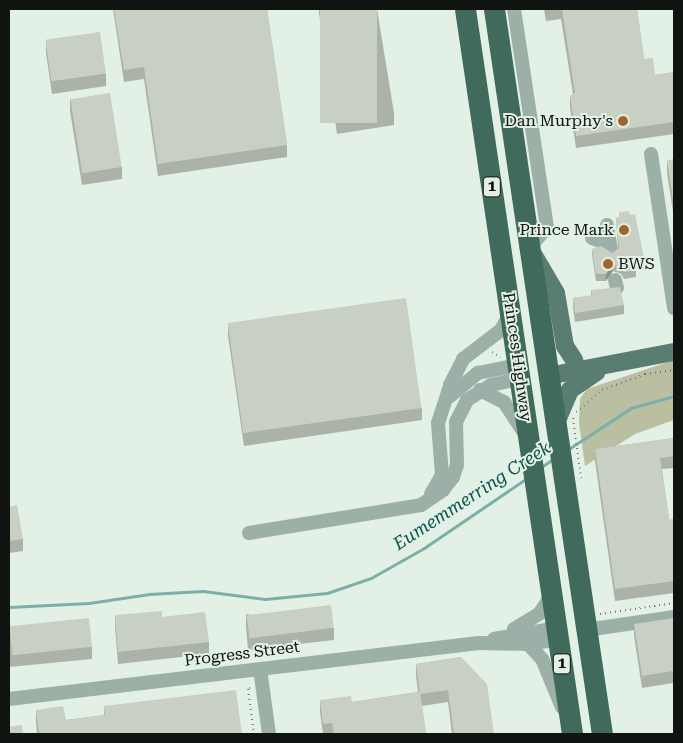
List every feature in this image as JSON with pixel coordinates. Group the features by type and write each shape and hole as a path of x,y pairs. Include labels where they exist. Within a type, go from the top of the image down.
{"highway":[{"name":"Princes Highway","path":"465,9 510,312 514,368 538,496 572,732"},
{"name":"Princes Highway","path":"494,9 548,369 572,476 586,630 602,734"},
{"path":"514,368 548,369"},
{"path":"558,633 586,630"}],"main road":[{"path":"530,248 556,293 564,346 574,360"},
{"path":"548,369 616,362 674,352"},
{"path":"548,369 574,360 616,362"},
{"path":"562,425 572,389 616,362"}],"street":[{"path":"514,9 547,228 530,248"},
{"path":"651,154 674,308"},
{"path":"592,238 605,243 607,251 607,224"},
{"path":"402,510 426,499 440,480 442,463 438,423 441,408 463,359 500,330 510,312"},
{"path":"441,408 459,386 478,373 514,368"},
{"path":"249,533 402,510 421,505 451,482 457,464 458,415 467,400 514,368"},
{"path":"480,390 504,402 530,448"},
{"path":"498,638 539,614 552,595"},
{"path":"586,630 674,617"},
{"name":"Progress Street","path":"479,643 498,638 558,633"},
{"name":"Progress Street","path":"9,699 479,643 528,644 558,633"},
{"path":"528,644 544,663 572,732"},
{"path":"260,669 269,734"}],"path":[{"path":"487,349 514,368"},
{"path":"572,476 562,425 598,392 645,374 674,370"},
{"path":"598,613 674,603"},
{"path":"254,734 248,688 262,686"}],"green space":[{"path":"674,360 674,420 635,434 585,466 579,423 580,399 587,389"}],"building":[{"path":"114,9 267,9 287,145 158,164 144,67 124,70"},
{"path":"320,9 377,9 377,123 320,123"},
{"path":"562,9 637,9 644,59 653,58 655,75 674,72 674,122 576,136 570,96 575,93"},
{"path":"100,32 106,74 51,81 46,40"},
{"path":"110,93 122,167 82,173 70,99"},
{"path":"674,159 674,206 667,161"},
{"path":"629,211 630,215 635,214 644,258 635,259 636,270 624,272 621,267 613,265 606,274 596,274 592,249 601,246 612,253 619,248 616,218 619,217 619,212"},
{"path":"620,287 624,305 575,313 573,298 592,295 591,290"},
{"path":"406,298 421,408 243,433 228,323"},
{"path":"674,438 674,456 660,458 669,520 674,519 674,581 615,589 595,449"},
{"path":"17,505 23,539 9,541 9,507"},
{"path":"331,605 334,628 249,638 247,615"},
{"path":"162,611 162,617 205,612 209,642 118,652 115,615"},
{"path":"89,618 92,647 12,655 9,626"},
{"path":"674,618 674,677 673,671 642,676 634,624"},
{"path":"461,657 487,684 494,734 454,734 448,690 420,694 416,664"},
{"path":"236,690 242,734 39,734 36,710 63,706 66,720 105,715 104,706"},
{"path":"420,692 426,734 334,734 332,723 323,724 320,700 351,696 352,702"},
{"path":"22,725 23,734 9,734 9,727"}],"waterway":[{"name":"Eumemmerring Creek","path":"567,450 631,408 674,396"},
{"name":"Eumemmerring Creek","path":"540,468 553,459"},
{"name":"Eumemmerring Creek","path":"9,607 89,603 149,594 203,591 265,599 327,593 371,578 424,548 527,478"}],"place":[{"name":"Dan Murphy's","path":"623,121"},
{"name":"Prince Mark","path":"624,230"},
{"name":"BWS","path":"608,264"}]}
